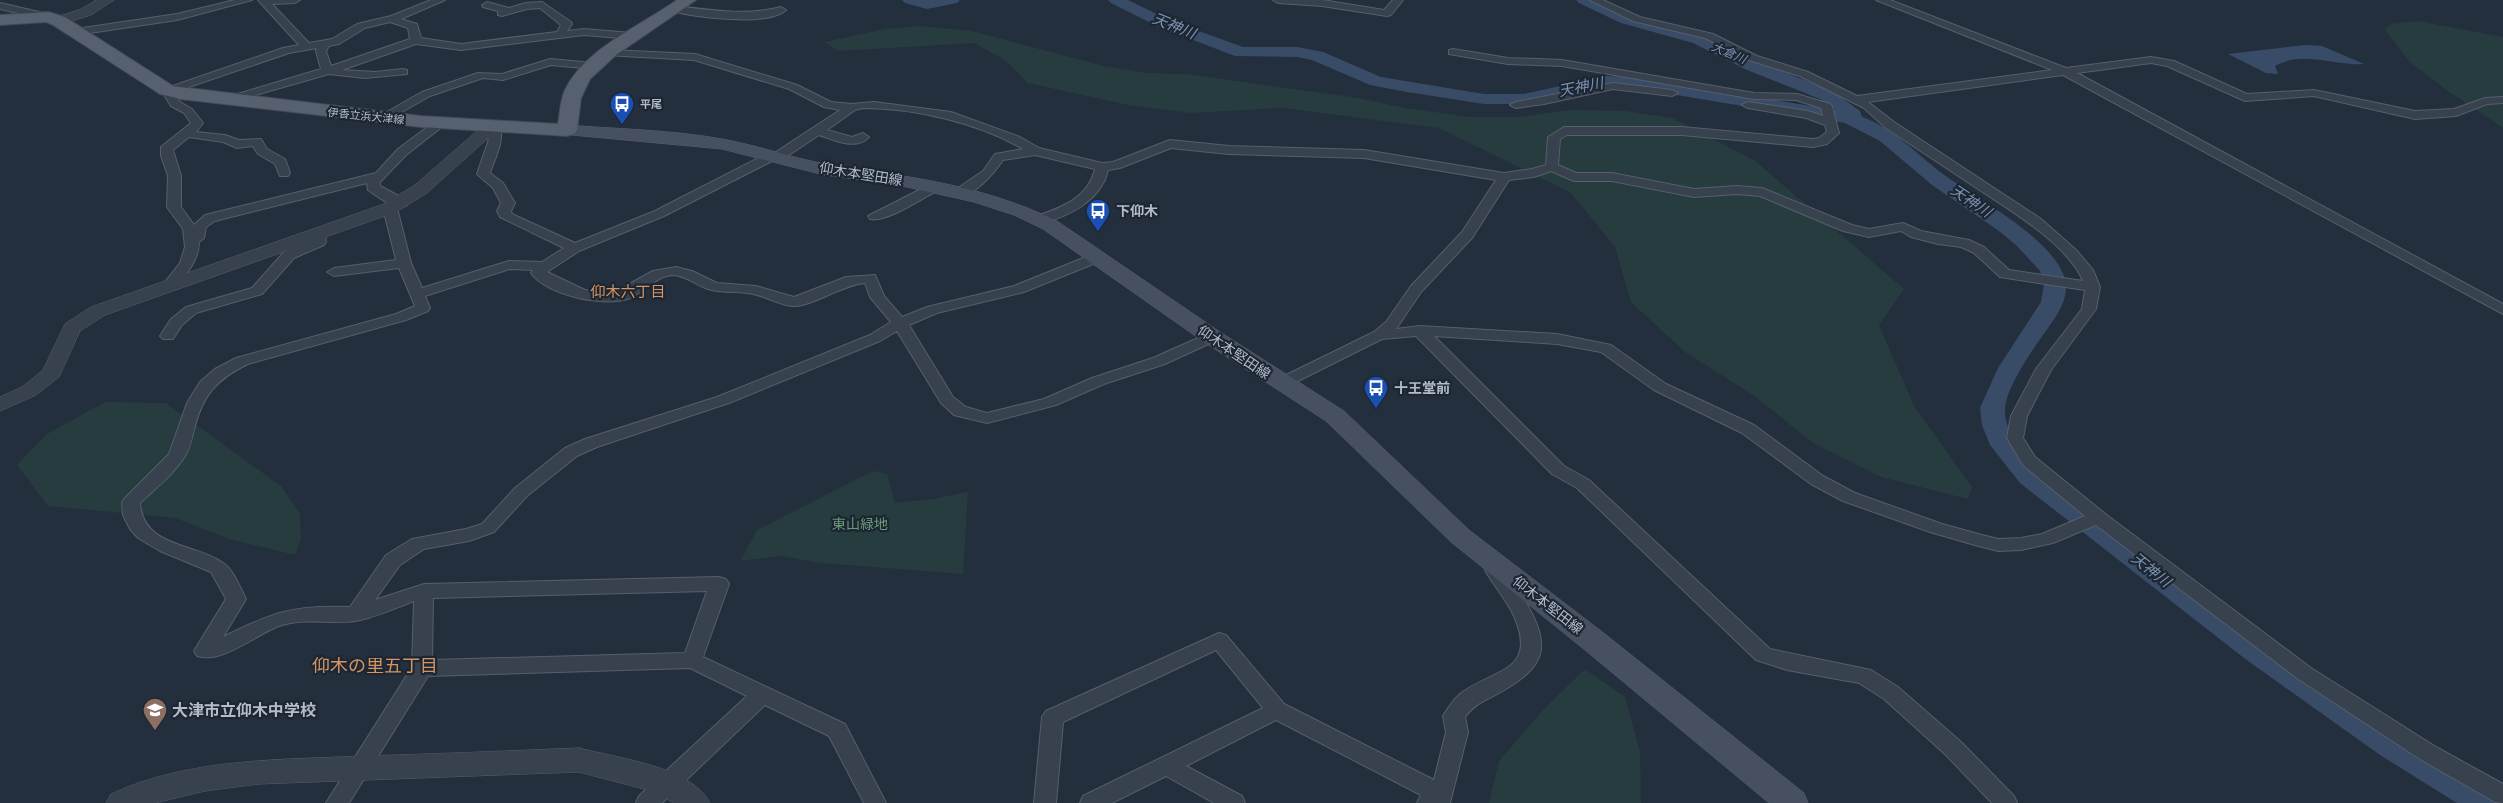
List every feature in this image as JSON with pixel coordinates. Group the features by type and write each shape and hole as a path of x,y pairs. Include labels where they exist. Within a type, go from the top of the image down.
{"main road":[{"path":"567,130 575,88 582,76 632,36 682,4"},
{"path":"0,20 54,19"},
{"name":"伊香立浜大津線","path":"54,19 167,90 228,100 441,123 493,128 567,130"},
{"name":"仰木本堅田線","path":"567,130 722,144 824,170 880,176 960,193 1021,211 1038,220 1098,257 1212,337 1335,416 1352,430 1434,512 1476,549 1595,642 1792,803"}],"street":[{"path":"0,6 54,19 86,12 107,0"},
{"path":"76,32 177,16 247,0"},
{"path":"263,1 295,0"},
{"path":"168,287 185,268 192,254 191,240 184,220 174,207 174,173 166,153 167,147 197,123 188,111 175,104 167,90 305,45 335,42 361,26 390,19 440,0"},
{"path":"1278,0 1322,3 1387,12 1398,0"},
{"path":"1595,0 1637,19 1709,36 1753,58 1804,74 1868,106 1890,125 2036,222 2071,253 2086,270 2093,287 2089,309 2044,369 2019,416 2015,438 2029,461 2098,518 2296,667 2355,708 2428,753 2503,795"},
{"path":"1881,0 2064,71 2503,310"},
{"path":"263,1 305,45"},
{"path":"682,4 716,15 765,14 782,10"},
{"path":"487,5 506,12 526,6 546,6 567,24 562,31 565,35"},
{"path":"390,19 413,26 416,41"},
{"path":"228,100 370,58 397,46 416,41 461,47 594,32 632,36"},
{"path":"325,44 321,50 327,70"},
{"path":"1453,52 1508,61 1562,63 1754,96 1797,97 1828,112"},
{"path":"610,54 695,57 793,86 828,105 851,108 874,105 951,116 1016,140 1035,151 1102,167 1116,165 1170,144 1229,150 1364,154 1504,177 1534,173 1552,167 1574,177 1612,177 1694,193 1737,190 1762,192 1860,232 1880,233 1903,227 1916,234 1943,241 1964,243 1979,250 2005,274 2093,287"},
{"path":"1516,105 1544,102 1578,92 1614,86 1808,114 1828,112 1855,100 2064,71 2162,60 2245,98 2319,93 2415,115 2456,112 2485,101 2503,100"},
{"path":"384,117 426,94 482,75 503,77 550,62 594,66"},
{"path":"327,70 342,73 381,75 403,72"},
{"path":"851,108 819,131 773,157 644,221 575,248 544,266 538,273 551,282 598,298 623,295 652,278 670,271 682,272 723,288 757,290 788,302 796,302 851,280 870,278 877,297 900,323 947,400 960,411 987,418 1050,402 1098,381 1158,362 1212,337"},
{"path":"1552,167 1554,137 1564,131 1682,130 1813,143 1830,138 1833,133 1828,112"},
{"path":"441,123 402,152 382,175 374,181 373,187 393,200 396,205 404,263 419,293 423,308 401,317 242,361 212,377 205,384 193,404 182,444 175,457 131,502 130,510 135,526 144,534 165,545 218,568 236,599 204,651 216,649 286,616 316,613 355,614 424,591 719,584 692,660"},
{"path":"0,405 29,391 52,373 72,328 98,311 396,205 421,189 493,128"},
{"path":"493,128 494,142 483,174 505,195 508,204 504,211 507,217 575,248"},
{"path":"819,131 852,141 863,137"},
{"path":"188,132 194,136 228,138 237,144 257,142 262,151 281,162 284,174"},
{"path":"960,193 987,174 999,157 1035,151"},
{"path":"1038,220 1074,206 1091,193 1101,177 1102,167"},
{"path":"191,240 197,238 199,225 210,218 382,175"},
{"path":"1282,383 1379,335 1391,325 1416,289 1467,235 1488,205 1504,177"},
{"path":"874,216 907,202 933,187"},
{"path":"168,336 176,322 191,310 257,291 289,254 319,242 318,234"},
{"path":"355,614 393,560 419,544 469,534 488,528 521,492 571,452 599,439 723,400 876,338 900,323 952,303 1019,289 1098,257"},
{"path":"334,272 404,263"},
{"path":"419,293 509,265 544,266"},
{"path":"1379,335 1420,331 1558,339 1606,348 1660,387 1748,429 1817,480 1849,497 1936,528 1998,545 2021,544 2046,539 2098,518"},
{"path":"1420,331 1558,470 1583,484 1763,655 1787,662 1864,676 1884,688 1953,748 2006,803"},
{"path":"1439,803 1457,732 1454,716 1464,700 1492,687 1523,667 1530,656 1531,644 1521,610 1512,593 1476,549"},
{"path":"337,803 422,668 424,591"},
{"path":"1045,803 1053,717 1219,640 1277,710 1289,718 1434,791 1428,803"},
{"path":"422,668 692,660 837,730 875,803"},
{"path":"647,803 762,695"},
{"path":"1091,803 1277,710"},
{"path":"121,803 138,795 205,779 266,771 579,760 616,768 668,783 696,803"},
{"path":"1167,766 1234,803"}],"green space":[{"path":"2418,21 2503,37 2503,128 2445,89 2410,62 2385,30 2391,24"},
{"path":"919,26 972,31 1104,66 1147,73 1186,74 1358,98 1405,108 1470,117 1520,117 1570,110 1625,111 1672,118 1754,160 1904,289 1879,325 1914,406 1972,487 1968,499 1881,477 1813,443 1753,395 1685,352 1631,302 1615,247 1571,193 1439,128 1282,108 1191,113 1128,105 1028,83 1005,60 974,43 838,51 824,42 885,29"},
{"path":"105,402 166,403 281,486 300,514 301,539 295,555 229,539 175,518 48,506 17,465 47,434"},
{"name":"東山緑地","path":"873,471 887,474 895,503 933,499 968,492 963,574 821,563 781,556 740,561 757,530"},
{"path":"1585,669 1625,697 1640,752 1641,803 1489,803 1499,761 1545,708"}],"water":[{"path":"2305,45 2322,46 2364,64 2296,59 2285,61 2275,66 2278,74 2266,73 2228,54"}],"waterway":[{"name":"天神川","path":"910,0 927,4 952,0"},
{"name":"天神川","path":"1116,0 1165,24 1241,52 1297,52 1317,56 1376,81 1407,87 1484,99 1524,99 1606,81 1629,82 1849,118 1863,123 1887,137 1939,181 2007,226 2025,241 2051,270 2055,290 2050,307 2005,376 1992,408 1993,420 1998,435 2017,463 2061,502 2124,547 2211,616 2345,715 2391,746 2487,803"},
{"name":"大倉川","path":"1584,0 1627,20 1699,40 1753,66 1826,95 1854,115"}],"place":[{"name":"平尾","path":"622,125"},
{"name":"下仰木","path":"1098,232"},
{"name":"十王堂前","path":"1376,409"},
{"name":"大津市立仰木中学校","path":"155,731"}],"district":[{"name":"仰木六丁目","path":"628,292"},
{"name":"仰木の里五丁目","path":"375,666"}]}
